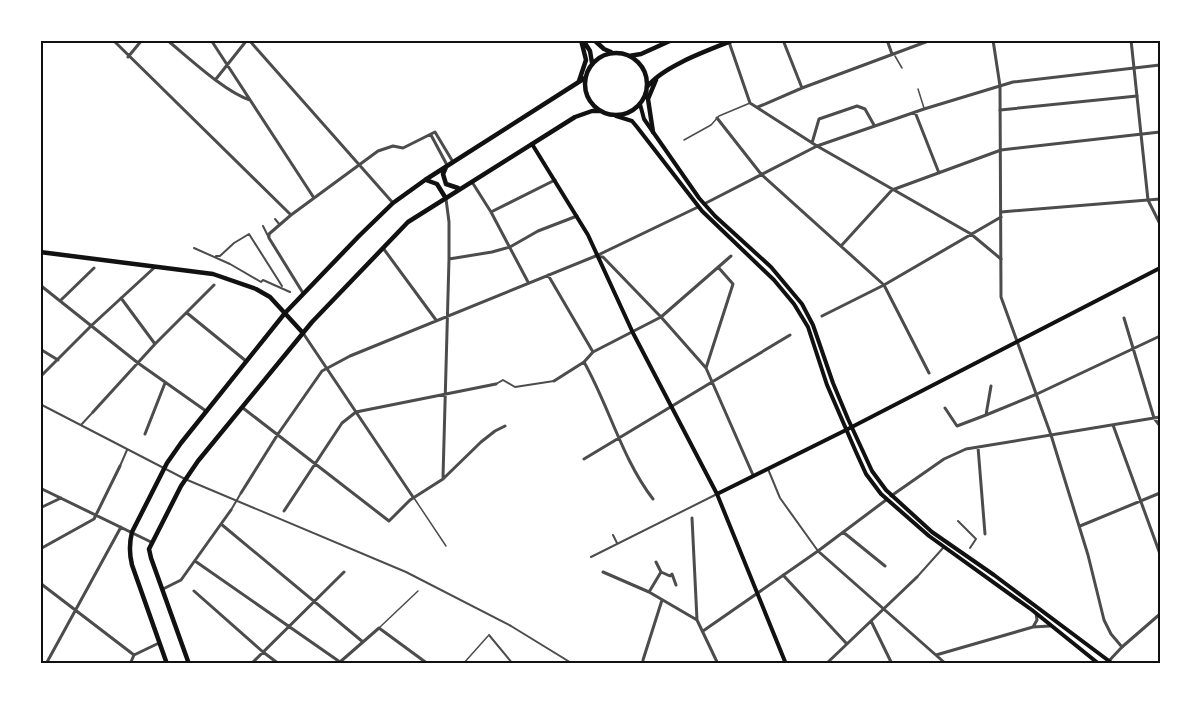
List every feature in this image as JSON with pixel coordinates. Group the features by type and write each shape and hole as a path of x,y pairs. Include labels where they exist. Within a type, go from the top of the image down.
{"main road":[{"path":"582,40 590,51 592,63"},
{"path":"577,84 586,60 582,40"},
{"path":"594,40 604,49 629,56 641,54 672,40"},
{"path":"616,116 631,112 640,104 653,79 697,55 731,41"},
{"path":"599,111 588,100 585,93 585,78 592,63 598,58 614,53"},
{"path":"629,56 643,68 647,87"},
{"path":"653,132 648,99 653,83 664,72"},
{"path":"166,663 129,553 132,532 164,469 206,411 285,313 393,203 448,165 585,78"},
{"path":"640,104 642,114 653,132 704,204 771,267 802,304 813,325 833,383 852,428 872,471 891,496 932,532 994,575 1109,663"},
{"path":"189,663 151,558 150,544 185,479 303,333 408,222 575,117 592,111 624,117 638,127 698,207 774,280 794,304 808,327 827,386 866,474 886,500 944,547 1036,613 1099,663"},
{"path":"532,144 577,216 633,333 717,494 786,663"},
{"path":"448,165 443,174 446,184 460,188"},
{"path":"425,180 437,184 445,197"},
{"path":"40,252 205,272 247,285 270,297 303,333"},
{"path":"717,494 852,428 1161,268"}],"street":[{"path":"113,40 291,215"},
{"path":"128,57 142,40"},
{"path":"167,40 216,79 250,100"},
{"path":"211,40 314,198"},
{"path":"216,79 248,40 393,203"},
{"path":"783,40 802,88"},
{"path":"887,40 893,54"},
{"path":"758,107 802,88 931,40"},
{"path":"993,40 1000,86 1002,150 1001,297 1037,394 1080,525 1104,620 1111,634 1122,647"},
{"path":"1131,40 1148,200 1161,224"},
{"path":"731,41 750,103 817,146 971,234 1000,258"},
{"path":"704,204 817,146 924,109 1013,82 1161,65"},
{"path":"1000,110 1137,96"},
{"path":"812,143 819,119 856,106 865,109 874,125"},
{"path":"915,112 939,173"},
{"path":"717,118 761,174 884,285 929,373"},
{"path":"269,238 269,234 291,215 383,149 393,146 403,148 435,132 453,162"},
{"path":"841,246 892,190 1002,150 1161,132"},
{"path":"431,135 448,165"},
{"path":"491,212 555,180"},
{"path":"471,181 491,212 528,282"},
{"path":"443,479 448,259 445,197"},
{"path":"1001,212 1161,199"},
{"path":"163,590 181,580 195,561 231,510 279,434 326,368 447,315 598,256 698,207"},
{"path":"448,259 510,247 538,231 577,216"},
{"path":"822,316 884,285 1001,217"},
{"path":"275,219 280,225"},
{"path":"263,226 303,293"},
{"path":"213,256 220,256 234,243 249,234 283,287"},
{"path":"382,247 436,320"},
{"path":"194,248 261,282 263,280 290,291"},
{"path":"598,256 603,257 611,265 706,368 753,475"},
{"path":"279,518 342,423 357,412 495,384 503,380 515,387 554,381 584,362 593,352 661,317 731,256"},
{"path":"40,377 92,325 157,266"},
{"path":"706,368 733,284 718,267"},
{"path":"60,301 94,268"},
{"path":"548,275 593,352"},
{"path":"40,285 138,363 206,411"},
{"path":"81,425 155,344 214,285"},
{"path":"121,298 155,344"},
{"path":"187,313 246,361"},
{"path":"1124,318 1154,418 1161,426"},
{"path":"303,333 413,497"},
{"path":"584,459 790,335"},
{"path":"945,408 957,426 1037,394 1161,336"},
{"path":"40,349 58,360"},
{"path":"584,362 644,487 653,499"},
{"path":"145,434 165,382"},
{"path":"986,415 991,386"},
{"path":"40,404 185,479 413,575 511,626 573,663"},
{"path":"241,407 279,434 388,521 413,497 443,479 488,436 505,426"},
{"path":"891,496 944,459 966,450 1161,417"},
{"path":"1113,425 1161,554"},
{"path":"978,447 985,534"},
{"path":"40,549 92,521 127,450"},
{"path":"768,468 780,498 818,551 946,663"},
{"path":"40,488 132,532 150,544"},
{"path":"591,557 717,494"},
{"path":"1080,525 1161,494"},
{"path":"40,508 61,498"},
{"path":"703,631 758,594 886,500"},
{"path":"692,518 697,620 718,663"},
{"path":"958,521 975,539 970,548"},
{"path":"221,524 363,642"},
{"path":"46,663 121,527"},
{"path":"843,532 885,566"},
{"path":"614,535 617,543"},
{"path":"826,663 884,610 944,547"},
{"path":"195,561 340,663 379,627 428,663"},
{"path":"656,562 661,572 670,576 672,574 676,585"},
{"path":"251,663 344,572"},
{"path":"603,572 649,592 697,620"},
{"path":"649,592 661,572"},
{"path":"783,574 846,643"},
{"path":"40,583 134,655"},
{"path":"194,591 262,652 279,663"},
{"path":"643,660 662,600"},
{"path":"1033,627 1037,620 1036,613"},
{"path":"1109,663 1122,647 1161,614"},
{"path":"871,621 892,663"},
{"path":"936,655 1033,627 1053,626"},
{"path":"489,635 513,663"},
{"path":"130,663 134,655 159,643"}],"lane":[{"path":"893,54 902,68"},
{"path":"918,89 924,109"},
{"path":"684,140 711,125 724,113 750,103"},
{"path":"413,497 446,546"},
{"path":"379,627 418,591"},
{"path":"463,663 489,635"}]}
